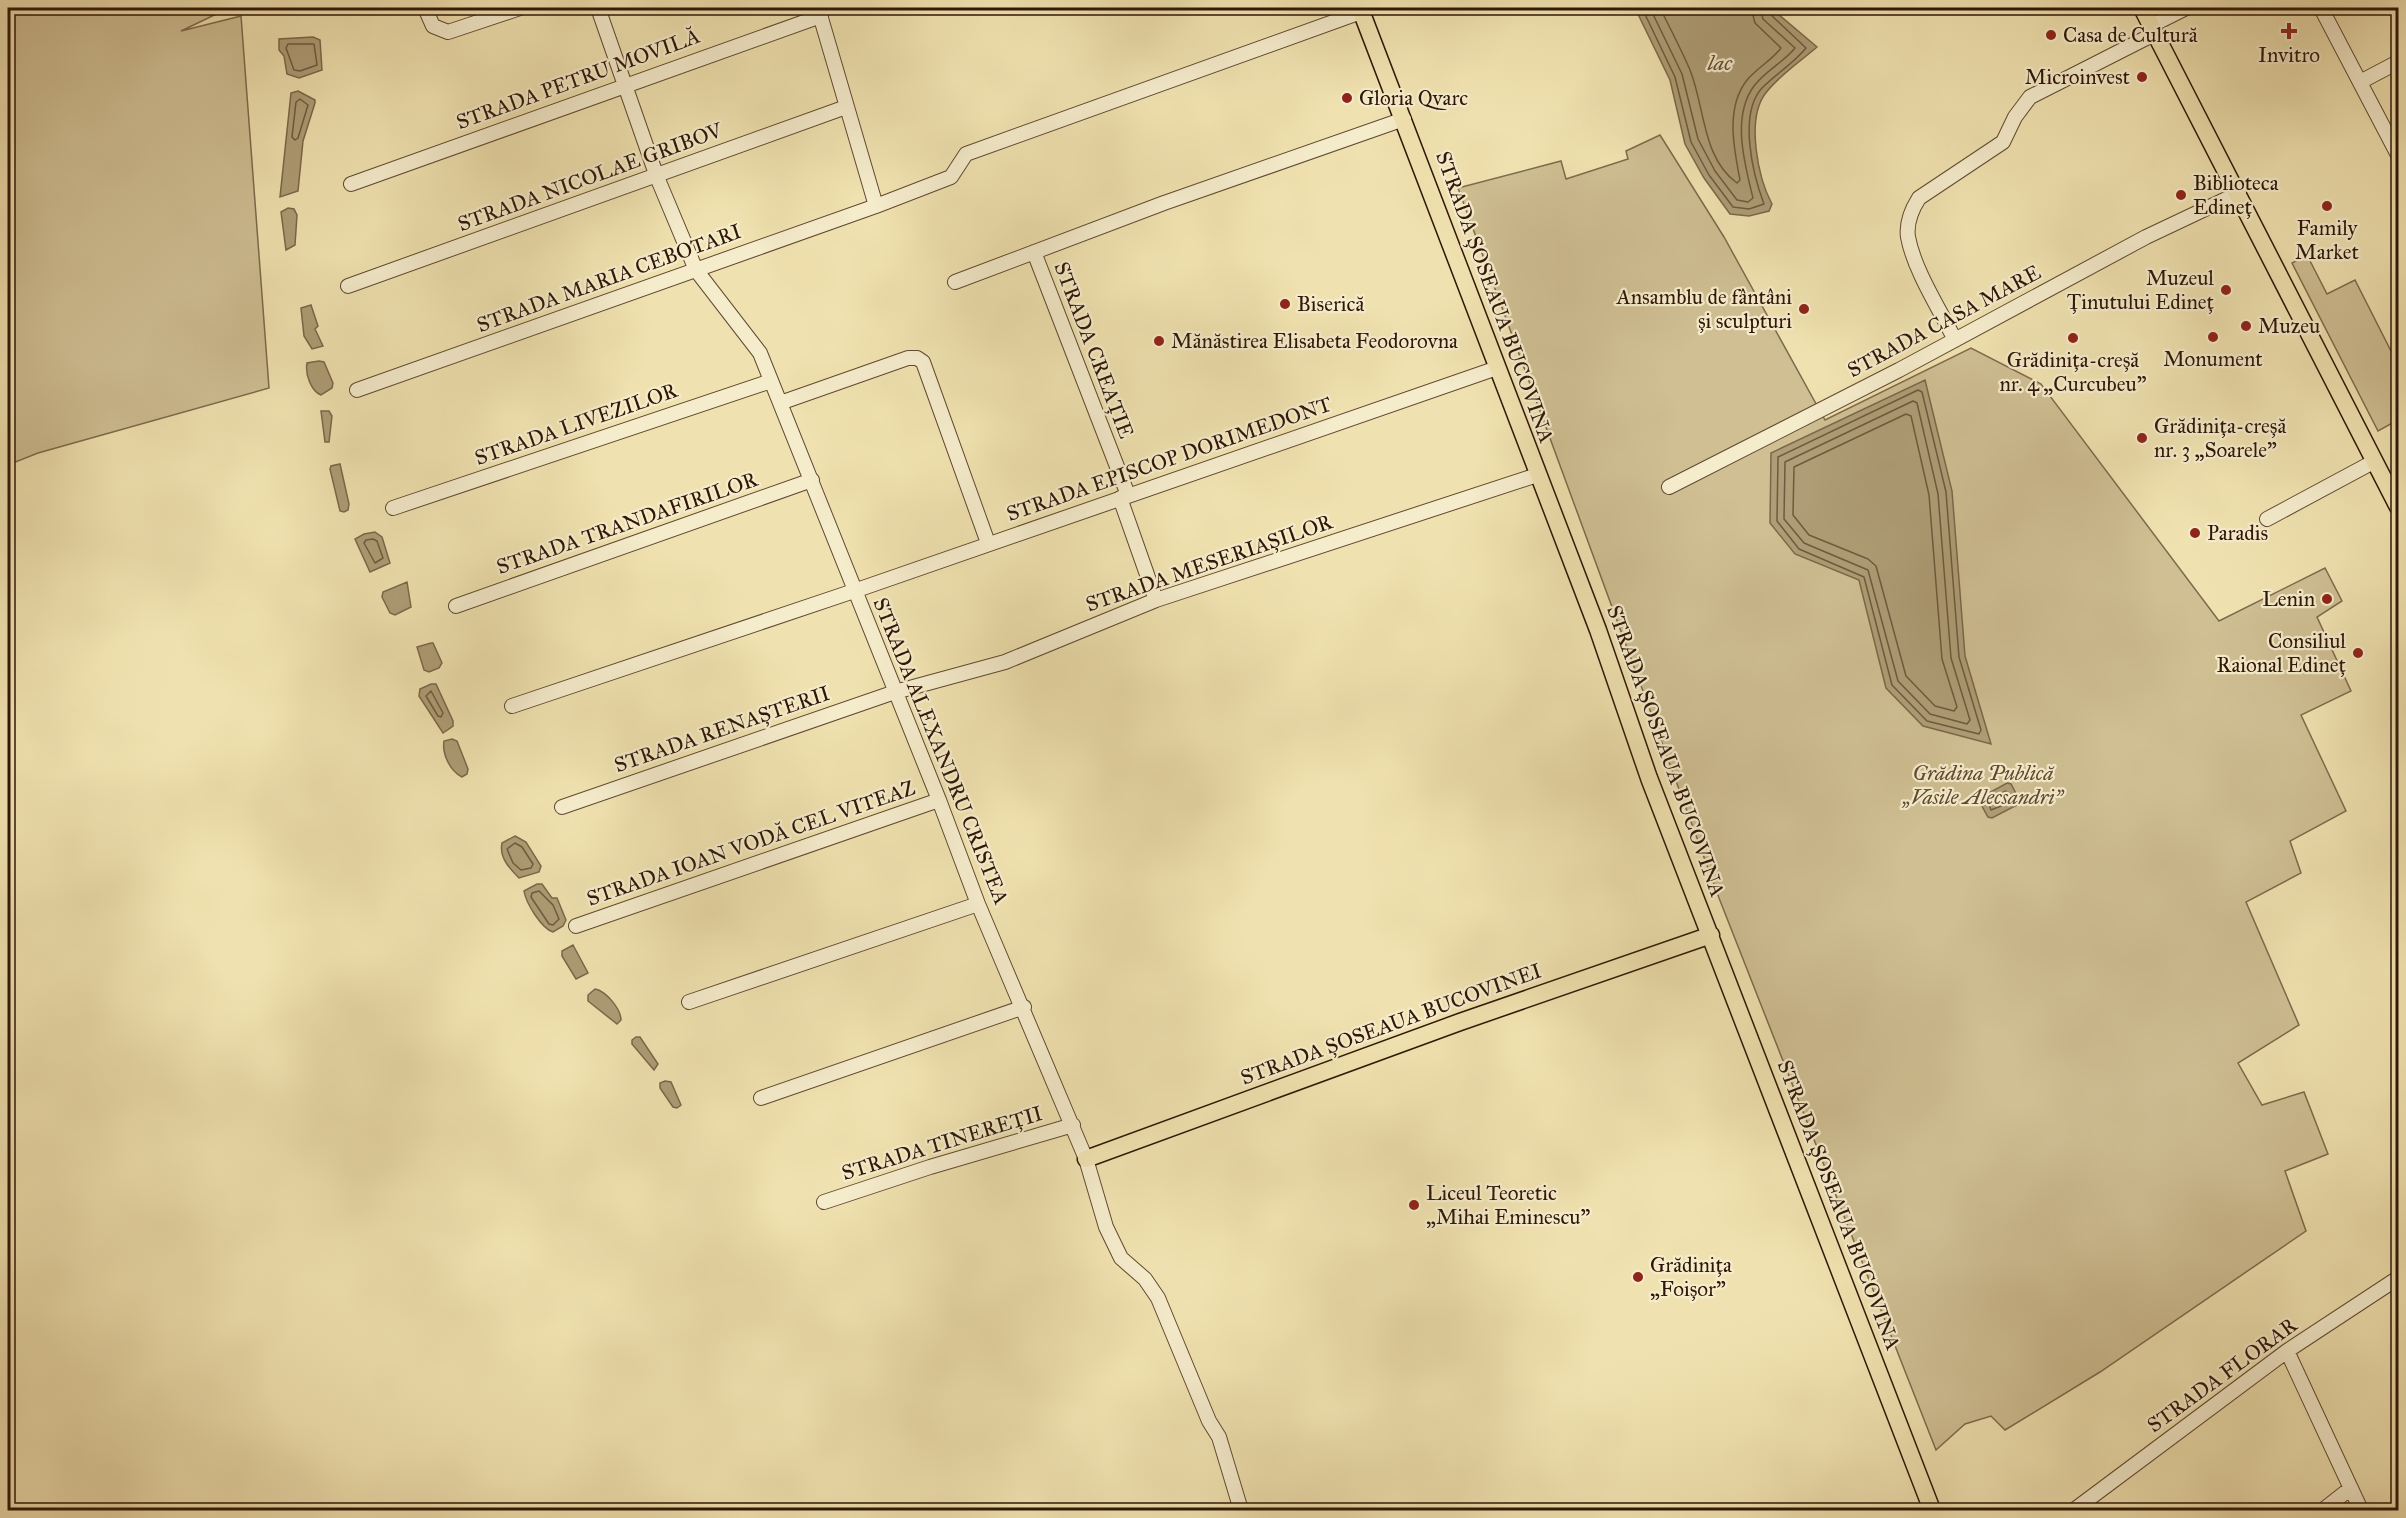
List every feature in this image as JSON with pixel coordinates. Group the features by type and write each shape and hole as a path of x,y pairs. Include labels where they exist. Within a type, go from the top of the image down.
{"main road":[{"path":"2142,8 2239,193 2398,507"},
{"name":"STRADA ȘOSEAUA BUCOVINA","path":"1360,10 1404,119 1537,475 1598,630 1650,778 1932,1510"},
{"name":"STRADA ȘOSEAUA BUCOVINEI","path":"1086,1159 1460,1022 1711,935"}],"street":[{"path":"425,8 433,26 448,32 520,8"},
{"name":"STRADA ALEXANDRU CRISTEA","path":"598,8 657,177 696,270 760,353 939,800 978,904 1073,1125 1086,1159 1106,1227 1121,1258 1145,1279 1158,1299 1209,1421 1219,1437 1241,1510"},
{"path":"1955,340 1924,277 1908,237 1912,210 1919,198 2003,142 2019,110 2030,97 2154,29 2187,8"},
{"path":"2321,8 2398,155"},
{"name":"STRADA MARIA CEBOTARI","path":"357,390 876,206 951,177 966,154 1360,10"},
{"path":"819,12 876,206"},
{"name":"STRADA PETRU MOVILĂ","path":"351,184 819,12"},
{"path":"2360,82 2398,62"},
{"name":"STRADA NICOLAE GRIBOV","path":"348,286 657,177 846,107"},
{"path":"955,282 1404,119"},
{"name":"STRADA CASA MARE","path":"1669,487 1955,340 2146,237 2239,193"},
{"name":"STRADA CREAȚIE","path":"1034,252 1124,497 1156,600"},
{"path":"780,403 908,358 917,358 923,362 988,543"},
{"name":"STRADA EPISCOP DORIMEDONT","path":"512,706 854,591 1497,368"},
{"name":"STRADA LIVEZILOR","path":"393,508 771,381"},
{"path":"2267,519 2375,460"},
{"name":"STRADA MESERIAȘILOR","path":"896,692 1005,662 1156,600 1537,475"},
{"name":"STRADA TRANDAFIRILOR","path":"456,606 812,480"},
{"name":"STRADA RENAȘTERII","path":"562,807 896,692"},
{"name":"STRADA IOAN VODĂ CEL VITEAZ","path":"576,926 939,800"},
{"path":"689,1002 978,904"},
{"path":"761,1098 1024,1007"},
{"name":"STRADA TINEREȚII","path":"824,1202 930,1167 1073,1125"},
{"name":"STRADA FLORAR","path":"2074,1510 2287,1352 2398,1278"},
{"path":"2287,1352 2361,1510"},
{"path":"2324,1510 2351,1488"}],"green space":[{"path":"8,8 229,8 181,31 241,16 269,388 38,453 8,465"},
{"name":"Grădina Publică „Vasile Alecsandri”","path":"1660,135 1724,237 1825,420 1971,348 2041,384 2219,621 2325,568 2342,601 2317,617 2351,691 2301,715 2346,811 2290,841 2301,873 2246,902 2299,1025 2238,1063 2262,1105 2304,1092 2328,1154 2285,1171 2306,1231 2100,1372 2005,1430 1991,1416 1965,1424 1936,1450 1719,898 1458,188 1561,161 1566,179 1628,159 1626,151"},
{"path":"2307,255 2327,294 2355,280 2398,365 2398,420 2378,431 2292,263"}],"water":[{"name":"lac","path":"1635,8 1771,8 1817,47 1776,81 1759,105 1756,118 1756,149 1762,180 1772,204 1769,211 1749,216 1730,214 1704,178 1685,144 1670,80"},
{"path":"313,37 320,40 322,70 299,78 287,74 284,56 279,50 279,39"},
{"path":"298,91 315,100 315,103 303,141 298,191 280,197 291,93"},
{"path":"288,208 294,209 297,215 295,245 286,250 281,212"},
{"path":"311,305 318,326 315,329 323,346 312,349 304,336 301,308"},
{"path":"324,362 333,383 332,388 321,395 312,386 307,367 307,363"},
{"path":"1925,380 1952,491 1965,656 1991,744 1923,726 1886,688 1859,580 1795,554 1770,523 1771,453"},
{"path":"321,411 329,411 332,416 329,442 325,442"},
{"path":"340,464 349,504 348,510 344,512 340,511 330,469 331,466"},
{"path":"375,532 382,537 390,563 370,572 355,539"},
{"path":"407,582 411,607 395,615 390,613 382,597 383,592"},
{"path":"431,643 442,663 439,668 429,672 424,670 417,647"},
{"path":"436,684 453,721 453,726 443,733 419,696 420,689"},
{"path":"452,739 457,741 468,769 467,774 462,777 454,771 446,757 444,741"},
{"path":"2007,783 2011,784 2021,803 1992,818 1988,817 1978,799"},
{"path":"515,836 526,842 541,866 539,872 519,878 508,866 503,858 502,843"},
{"path":"537,884 542,884 552,898 557,898 566,920 563,926 553,932 539,920 525,896 524,891"},
{"path":"573,945 588,973 576,979 562,956 562,951"},
{"path":"595,989 604,993 616,1006 621,1020 617,1024 588,1001 588,995"},
{"path":"640,1037 658,1064 654,1070 632,1044 632,1040"},
{"path":"671,1082 681,1105 677,1108 673,1107 660,1088 660,1083"}],"place":[{"name":"Invitro","path":"2289,31"},
{"name":"Casa de Cultură","path":"2051,35"},
{"name":"Microinvest","path":"2142,77"},
{"name":"Gloria Qvarc","path":"1347,98"},
{"name":"Biblioteca Edineț","path":"2181,195"},
{"name":"Family Market","path":"2327,206"},
{"name":"Muzeul Ținutului Edineț","path":"2226,290"},
{"name":"Biserică","path":"1285,304"},
{"name":"Ansamblu de fântâni și sculpturi","path":"1804,309"},
{"name":"Muzeu","path":"2246,326"},
{"name":"Monument","path":"2213,337"},
{"name":"Grădinița-creșă nr. 4 „Curcubeu”","path":"2073,338"},
{"name":"Mănăstirea Elisabeta Feodorovna","path":"1159,341"},
{"name":"Grădinița-creșă nr. 3 „Soarele”","path":"2142,438"},
{"name":"Paradis","path":"2195,533"},
{"name":"Lenin","path":"2327,599"},
{"name":"Consiliul Raional Edineț","path":"2358,653"},
{"name":"Liceul Teoretic „Mihai Eminescu”","path":"1414,1205"},
{"name":"Grădinița „Foișor”","path":"1638,1277"}]}
